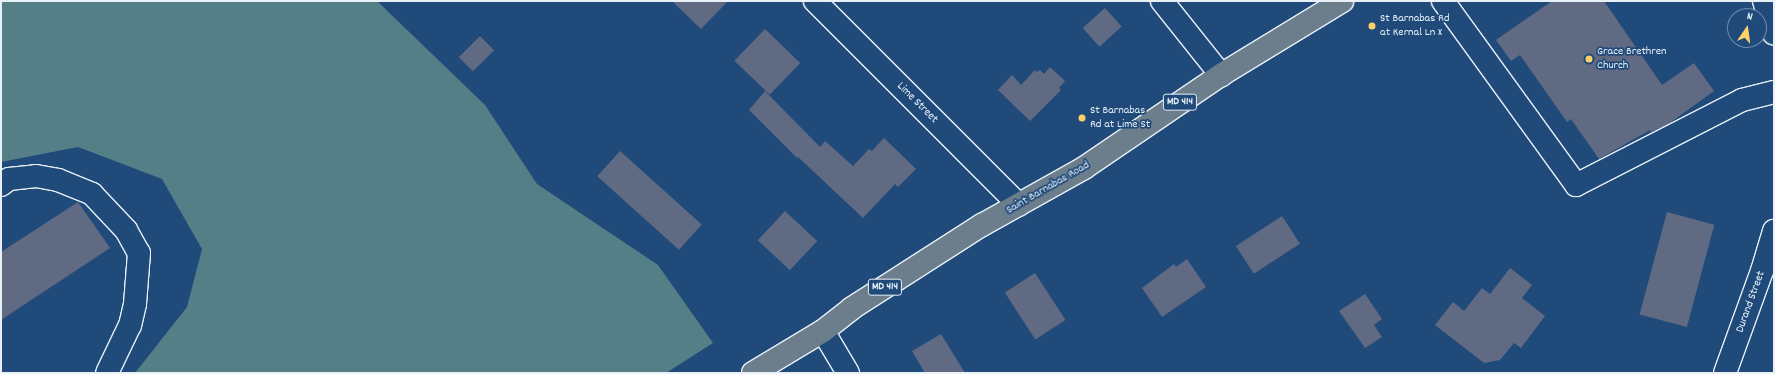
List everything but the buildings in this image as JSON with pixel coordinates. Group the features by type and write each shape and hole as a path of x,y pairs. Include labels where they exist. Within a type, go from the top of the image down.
{"main road":[{"name":"Saint Barnabas Road","path":"753,373 823,331 852,308 982,225 1084,168 1221,75 1342,1"}],"street":[{"name":"Lime Street","path":"815,1 1019,205"},
{"path":"1162,1 1221,75"},
{"path":"1443,1 1576,185 1742,100 1774,92"},
{"path":"1764,1 1774,34"},
{"path":"1,185 9,179 36,176 58,180 92,194 126,230 139,253 135,304 130,325 107,373"},
{"name":"Durand Street","path":"1725,373 1774,231"},
{"path":"823,331 848,373"}],"green space":[{"path":"1,1 377,1 485,105 537,184 658,265 713,343 666,373 135,373 187,307 202,249 162,179 78,147 1,162"}],"place":[{"name":"St Barnabas Rd at Kernal Ln X","path":"1372,26"},
{"name":"Grace Brethren Church","path":"1589,59"},
{"name":"St Barnabas Rd at Lime St","path":"1082,118"}]}
